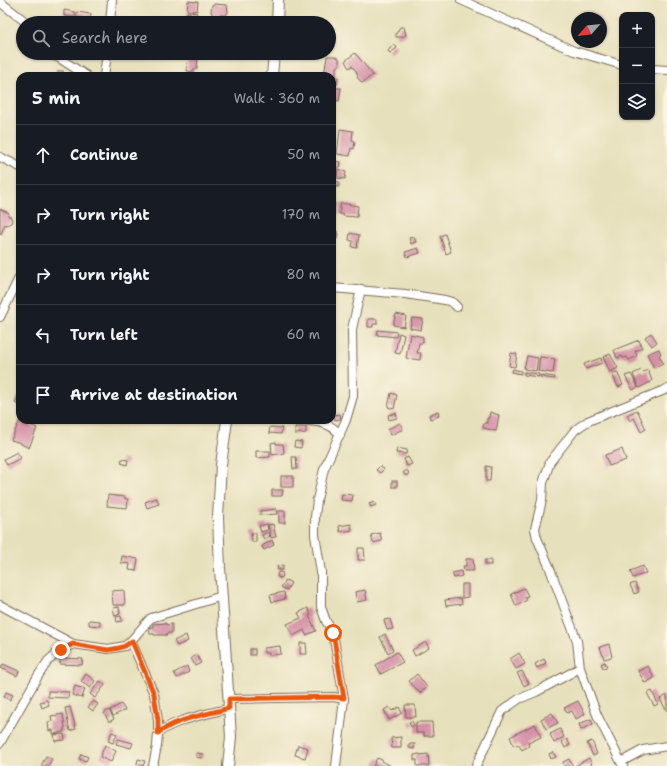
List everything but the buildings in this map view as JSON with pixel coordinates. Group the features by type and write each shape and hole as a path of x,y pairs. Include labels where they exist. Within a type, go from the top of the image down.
{"street":[{"path":"111,16 112,0"},
{"path":"277,16 278,0"},
{"path":"461,0 574,51 619,64"},
{"path":"0,2 17,16"},
{"path":"62,60 81,72"},
{"path":"105,72 106,60"},
{"path":"272,72 273,60"},
{"path":"655,69 667,70"},
{"path":"0,157 16,165"},
{"path":"0,317 16,284"},
{"path":"336,288 361,289 445,300 452,302 457,307"},
{"path":"336,766 344,698 333,633 326,621 321,607 321,572 315,535 315,517 316,500 324,469 350,409 352,396 352,329 361,289"},
{"path":"667,389 588,421 575,430 550,462 544,483 542,500 535,529 536,538 549,566 577,641 580,668 597,715 622,764 643,750 667,746"},
{"path":"226,424 220,465 218,502 220,568 231,737 228,766"},
{"path":"324,424 335,428 340,435"},
{"path":"0,605 73,644 108,650 125,646 132,641 146,622 151,618 222,596"},
{"path":"132,641 154,694 158,720 158,733 153,766"},
{"path":"0,742 48,661 56,653 73,644"},
{"path":"476,766 502,711 519,699 536,692 580,668"},
{"path":"158,733 166,727 229,703 334,697 344,698"}],"route":[{"path":"61,650 73,644 108,650 125,646 132,641 154,694 158,720 158,733 166,727 176,723 229,708 229,699 344,698 333,633"}]}
